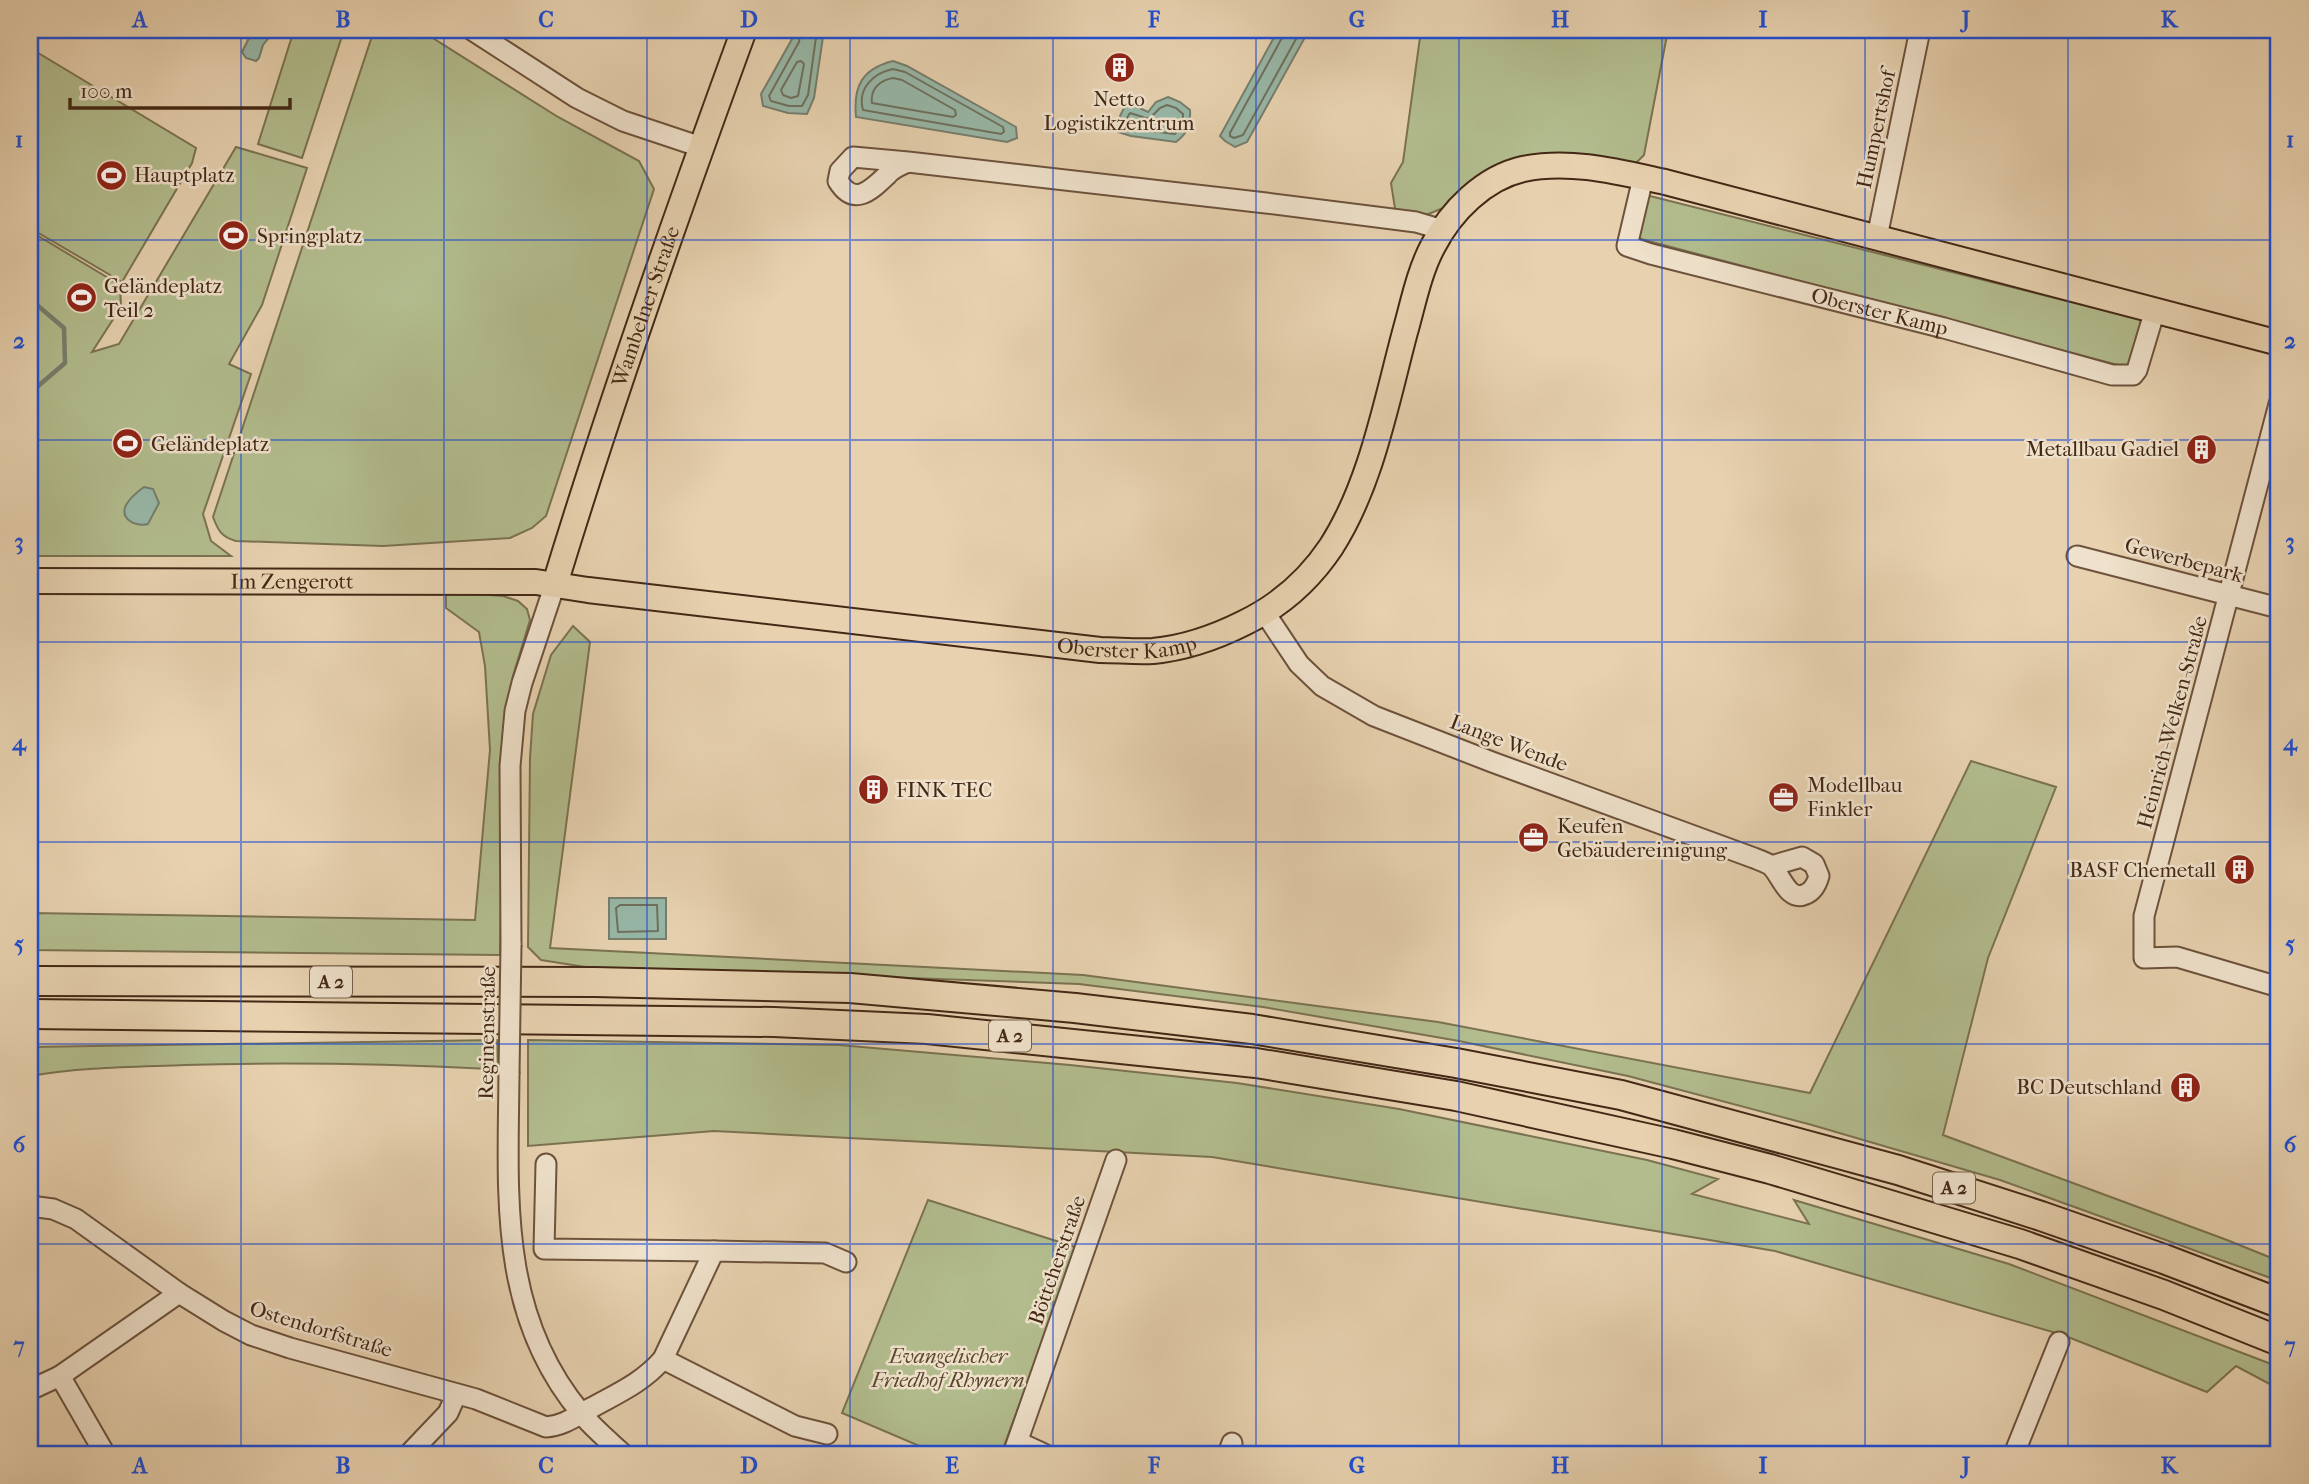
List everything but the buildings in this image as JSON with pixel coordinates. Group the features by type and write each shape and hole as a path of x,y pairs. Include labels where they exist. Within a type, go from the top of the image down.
{"highway":[{"name":"A 2","path":"30,981 595,982 837,987 1075,1007 1252,1029 1456,1063 1633,1098 1924,1178 2164,1259 2279,1303"},
{"name":"A 2","path":"30,1014 788,1022 927,1029 1256,1063 1456,1096 1673,1144 1770,1169 2020,1244 2164,1295 2279,1341"}],"main road":[{"name":"Wambelner Straße","path":"555,584 701,147 744,30"},
{"name":"Oberster Kamp","path":"555,584 1100,650 1153,651 1193,644 1227,632 1265,613 1292,593 1317,567 1345,523 1367,468 1422,275 1431,249 1443,230 1482,187 1521,170 1544,166 1606,170 1643,178 2279,343"},
{"name":"Im Zengerott","path":"30,581 440,581 555,584"}],"street":[{"path":"472,30 577,98 622,121 701,147"},
{"name":"Humpertshof","path":"1877,237 1920,30"},
{"path":"908,162 1416,222 1443,230"},
{"name":"Oberster Kamp","path":"1643,178 1627,246 1944,328 2112,375 2133,375 2137,370 2155,310"},
{"name":"Heinrich-Welken-Straße","path":"2279,404 2144,916 2144,958 2178,957 2279,987"},
{"name":"Gewerbepark","path":"2077,556 2279,608"},
{"name":"Reginenstraße","path":"555,584 522,683 515,712 510,766 509,1221 522,1304 542,1354 581,1414 623,1454"},
{"name":"Lange Wende","path":"1265,613 1299,664 1322,686 1374,716 1771,866"},
{"name":"Böttcherstraße","path":"1016,1448 1116,1160"},
{"path":"546,1164 544,1249 825,1253 846,1262"},
{"name":"Ostendorfstraße","path":"30,1206 54,1209 76,1219 179,1293 251,1335 493,1405 546,1427 557,1426 639,1382 663,1359"},
{"path":"714,1251 663,1359 795,1426 827,1434"},
{"path":"30,1390 60,1376 179,1293"},
{"path":"2014,1454 2059,1342"},
{"path":"60,1376 105,1454"},
{"path":"409,1454 448,1413 456,1395"},
{"path":"1016,1448 1044,1454"}],"green space":[{"path":"294,30 344,30 302,158 258,144"},
{"path":"374,30 420,30 558,117 639,161 654,189 546,516 532,528 510,538 383,546 236,541 221,532 213,517"},
{"path":"1421,30 1668,30 1644,155 1634,165 1569,157 1426,215 1396,215 1391,183 1403,162"},
{"name":"Hauptplatz","path":"30,48 196,148 192,163 122,282 30,228"},
{"name":"Geländeplatz","path":"236,147 307,168 262,305 229,364 251,374 203,514 211,541 231,556 30,556 30,231 120,285 121,307 92,352 119,344"},
{"path":"1646,195 2146,321 2133,369 1637,238"},
{"path":"446,592 503,596 518,601 527,609 530,620 513,676 505,723 500,955 30,950 30,913 475,920 490,750 485,666 479,632 446,608"},
{"path":"573,626 590,642 550,948 1083,975 1438,1022 1810,1093 1971,761 2056,787 1988,958 1943,1135 2279,1261 2279,1281 2000,1180 1812,1125 1628,1076 1459,1041 1263,1007 1079,984 598,969 541,960 528,947 533,714 551,655"},
{"path":"497,1040 499,1076 490,1069 223,1064 107,1068 30,1076 30,1047"},
{"path":"528,1040 839,1045 1237,1083 1399,1109 1647,1160 1718,1179 1692,1194 1809,1224 1794,1200 2009,1264 2279,1367 2279,1389 2236,1366 2207,1392 2063,1335 1775,1251 1212,1157 714,1131 528,1146"},
{"name":"Evangelischer Friedhof Rhynern","path":"928,1200 1078,1248 1001,1454 938,1454 842,1413"}],"water":[{"path":"253,30 275,30 263,45 256,61 246,58 242,52"},
{"path":"795,30 824,30 814,98 807,114 788,113 763,106 761,94"},
{"path":"1278,30 1309,30 1247,142 1235,147 1220,136"},
{"path":"893,61 907,66 1016,127 1017,138 1007,142 856,117 856,96 862,80 882,64"},
{"path":"1168,97 1190,110 1188,128 1176,142 1118,132 1119,118 1127,102 1148,112 1156,102"},
{"path":"144,487 153,489 159,503 148,524 139,524 130,521 124,510"},
{"path":"609,898 666,898 666,939 609,939"}],"waterway":[{"path":"30,299 64,328 65,363 30,393"}],"place":[{"name":"Netto Logistikzentrum","path":"1119,67"},
{"name":"Hauptplatz","path":"111,175"},
{"name":"Springplatz","path":"234,236"},
{"name":"Geländeplatz Teil 2","path":"81,298"},
{"name":"Geländeplatz","path":"128,444"},
{"name":"Metallbau Gadiel","path":"2202,449"},
{"name":"FINK TEC","path":"873,790"},
{"name":"Modellbau Finkler","path":"1784,797"},
{"name":"Keufen Gebäudereinigung","path":"1534,838"},
{"name":"BASF Chemetall","path":"2239,870"},
{"name":"BC Deutschland","path":"2185,1087"}]}
